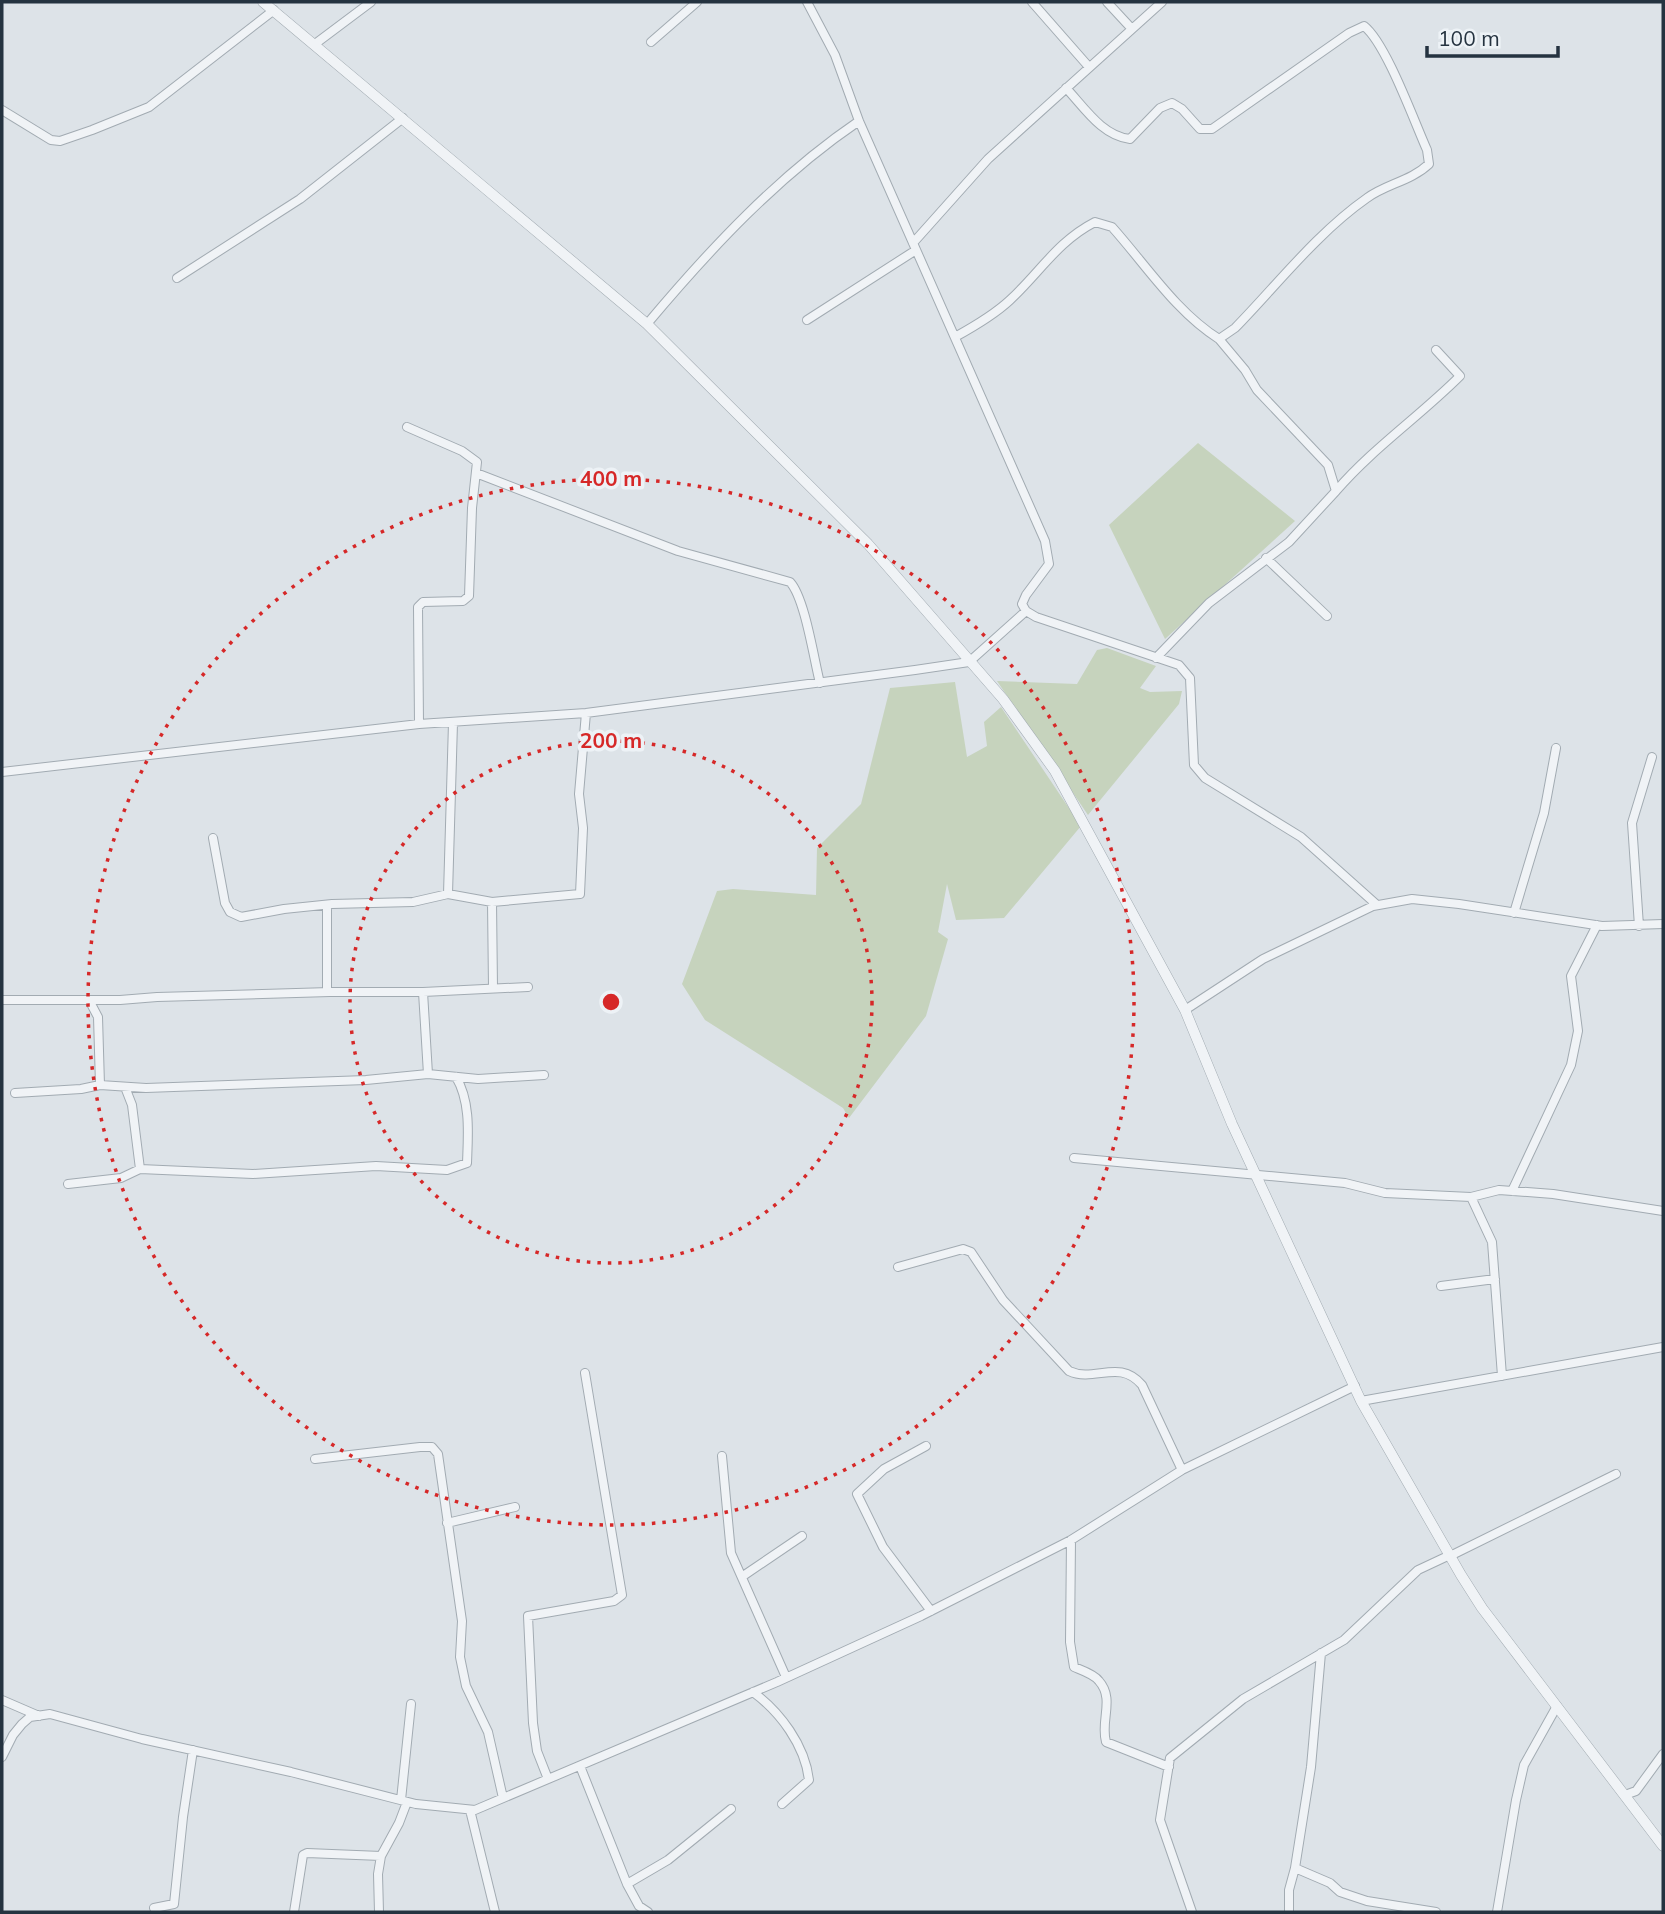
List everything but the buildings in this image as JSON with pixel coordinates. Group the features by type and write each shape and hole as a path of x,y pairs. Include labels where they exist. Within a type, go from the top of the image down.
{"street":[{"path":"264,2 647,324 868,544 1003,699 1055,771 1185,1010 1232,1124 1361,1401 1482,1608 1663,1846"},
{"path":"315,44 371,2"},
{"path":"651,42 697,2"},
{"path":"806,2 835,55 859,121 1045,541 1049,564 1026,595 1022,604 1026,611 1036,617 1179,665 1190,678 1194,765 1205,778 1301,837 1377,905"},
{"path":"1032,2 1089,67"},
{"path":"1107,2 1132,29"},
{"path":"807,320 914,247 988,159 1162,2"},
{"path":"2,110 51,141 60,141 92,130 149,107 274,10"},
{"path":"1066,88 1106,131 1120,138 1130,139 1160,108 1172,103 1182,109 1200,130 1212,129 1349,33 1364,26 1373,33 1427,150 1429,164 1420,172 1368,196 1326,232 1236,328 1219,339"},
{"path":"177,278 300,199 403,118"},
{"path":"647,324 690,273 780,182 827,143 859,121"},
{"path":"955,337 990,317 1012,299 1061,244 1096,222 1112,227 1185,312 1203,329 1219,339 1245,370 1257,390 1328,465 1336,491"},
{"path":"1156,658 1209,603 1289,542 1352,472 1460,376 1436,350"},
{"path":"407,427 472,456 477,462 472,508 469,596 463,601 423,602 418,607 419,724"},
{"path":"476,473 678,551 790,582 802,608 820,683"},
{"path":"1266,558 1327,617"},
{"path":"2,772 419,724 586,713 969,662 1026,611"},
{"path":"213,838 225,903 230,912 241,917 327,905 413,902 448,894 492,902 580,894 583,828 579,794 586,713"},
{"path":"448,894 453,723"},
{"path":"1514,913 1544,813 1556,748"},
{"path":"1639,926 1632,823 1653,757"},
{"path":"1185,1010 1263,959 1377,905 1412,899 1597,925 1663,924"},
{"path":"492,902 493,988"},
{"path":"327,905 327,992"},
{"path":"1511,1191 1571,1065 1578,1031 1572,976 1597,925"},
{"path":"2,1000 423,992 528,987"},
{"path":"423,992 428,1074"},
{"path":"89,1000 98,1017 100,1085"},
{"path":"15,1093 81,1089 100,1085 146,1088 366,1080 428,1074 478,1079 544,1075"},
{"path":"68,1184 121,1178 140,1169 253,1174 376,1166 447,1170 467,1163 468,1124 462,1086 456,1077"},
{"path":"125,1087 132,1105 140,1169"},
{"path":"1074,1158 1345,1184 1385,1193 1471,1197 1499,1190 1553,1194 1663,1211"},
{"path":"1471,1197 1492,1242 1502,1376"},
{"path":"898,1267 963,1249 971,1252 1003,1300 1069,1370 1079,1375 1117,1371 1133,1375 1142,1385 1182,1470"},
{"path":"1441,1286 1495,1279"},
{"path":"1361,1401 1663,1348"},
{"path":"548,1779 537,1751 528,1616 614,1601 622,1595 585,1373"},
{"path":"2,1758 13,1735 22,1724 30,1717 50,1714 142,1739 291,1772 404,1801 475,1810 786,1678 931,1611 1072,1540 1182,1470 1355,1385"},
{"path":"926,1446 884,1469 857,1494 883,1547 931,1611"},
{"path":"315,1459 432,1447 438,1454 462,1621 460,1657 466,1686 488,1732 503,1798"},
{"path":"722,1456 731,1553 786,1678"},
{"path":"1192,1912 1160,1820 1170,1758 1243,1699 1344,1640 1418,1570 1616,1474"},
{"path":"447,1523 515,1507"},
{"path":"743,1576 802,1536"},
{"path":"1072,1540 1070,1642 1074,1667 1099,1679 1108,1699 1102,1730 1106,1742 1168,1767"},
{"path":"1289,1912 1289,1890 1311,1767 1321,1653"},
{"path":"753,1692 768,1703 794,1736 808,1770 809,1780 782,1804"},
{"path":"2,1700 39,1716"},
{"path":"379,1912 378,1874 381,1856 399,1823 404,1801 411,1704"},
{"path":"1497,1912 1524,1765 1557,1706"},
{"path":"154,1908 174,1904 193,1750"},
{"path":"1625,1795 1636,1791 1663,1754"},
{"path":"580,1766 627,1884 639,1906 648,1912"},
{"path":"627,1884 668,1860 732,1809"},
{"path":"470,1810 495,1912"},
{"path":"293,1912 301,1861 307,1853 381,1856"},
{"path":"1295,1868 1330,1883 1340,1892 1367,1901 1436,1912"}],"green space":[{"path":"1198,443 1295,521 1165,639 1109,525"},
{"path":"1107,648 1156,666 1140,688 1150,692 1182,691 1179,704 1088,815 997,681 1077,684 1097,650"},
{"path":"955,682 967,757 987,746 984,722 1001,707 1081,826 1004,918 956,920 947,884 938,932 948,939 926,1016 849,1118 843,1108 705,1020 682,984 717,891 733,889 816,895 817,848 861,804 890,688"}]}
